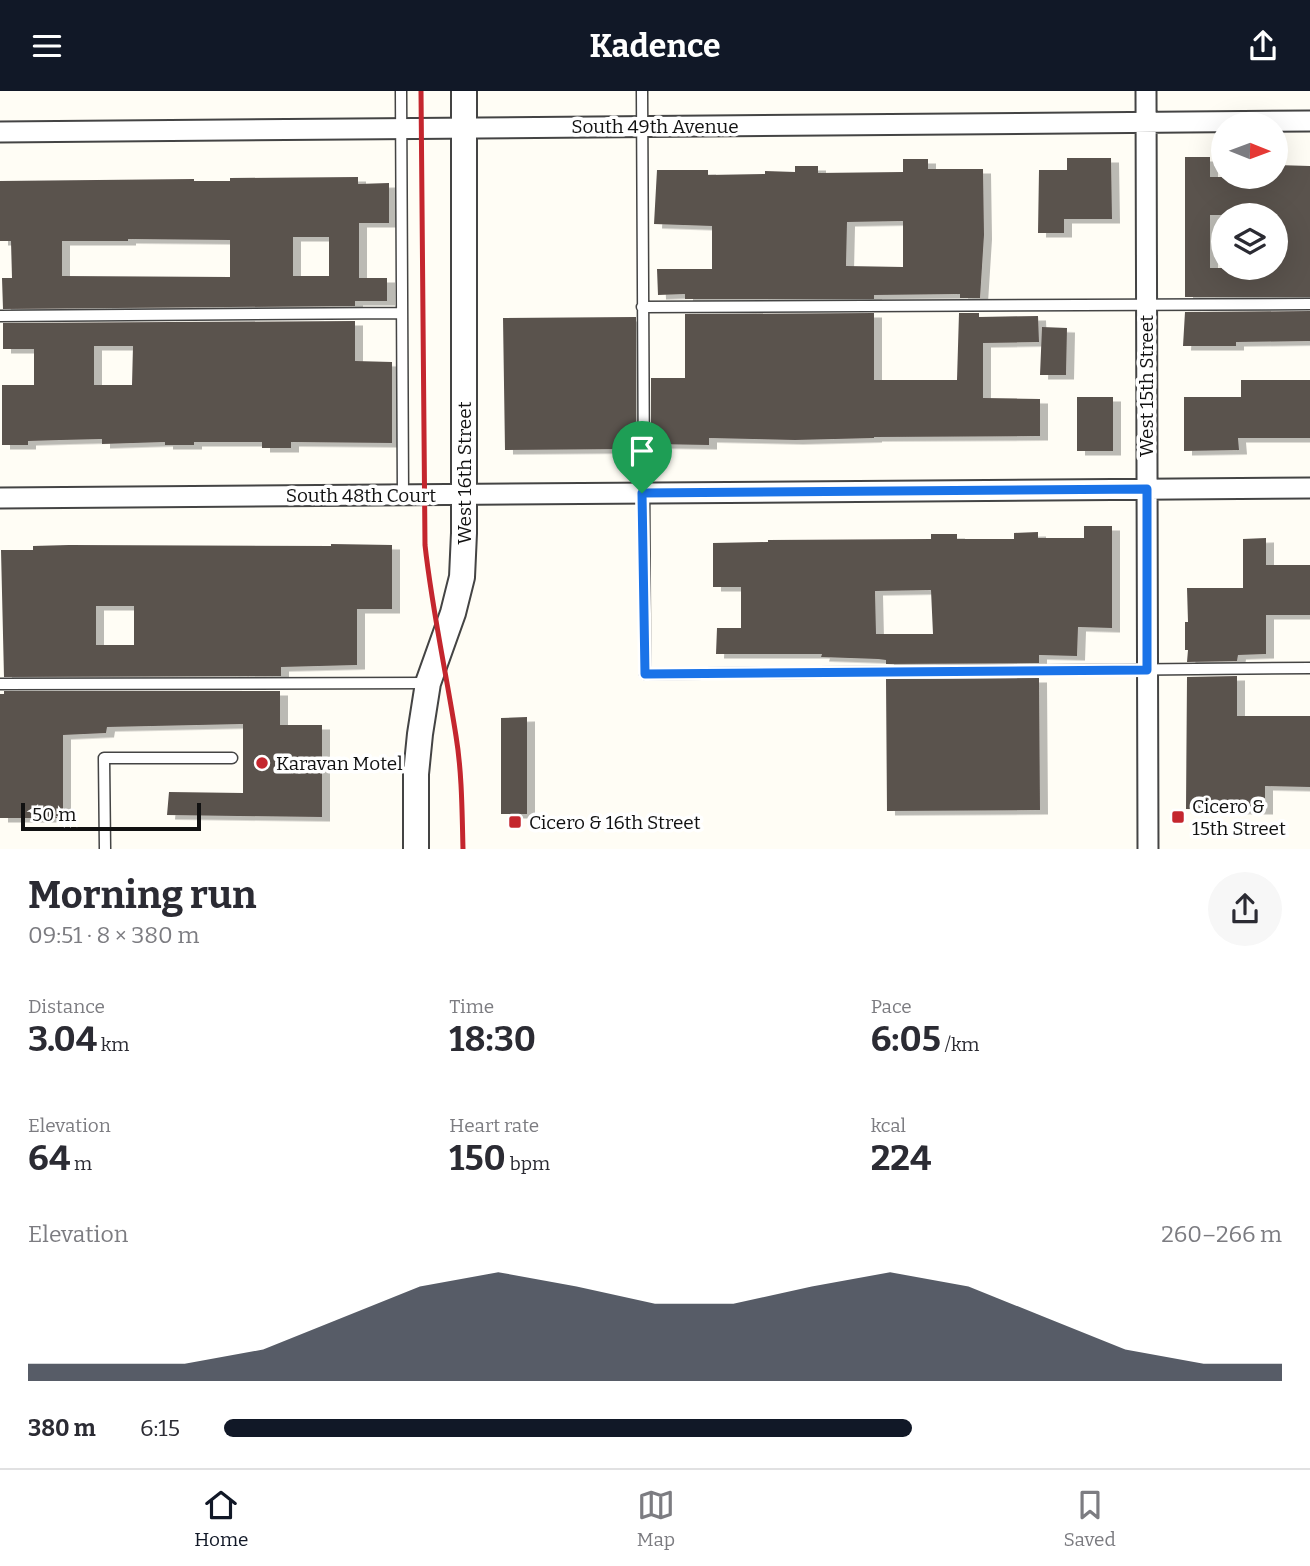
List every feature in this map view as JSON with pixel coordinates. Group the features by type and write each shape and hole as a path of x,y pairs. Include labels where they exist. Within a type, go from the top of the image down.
{"street":[{"name":"West 16th Street","path":"416,849 416,774 428,683 453,614 462,577 464,91"},
{"name":"West 15th Street","path":"1146,91 1148,849"},
{"name":"South 49th Avenue","path":"0,132 1310,121"},
{"name":"South 48th Court","path":"0,498 1310,488"}],"lane":[{"path":"401,91 403,495"},
{"path":"642,91 645,674 1310,667"},
{"path":"642,307 1310,304"},
{"path":"0,316 402,313"},
{"path":"0,684 428,683"},
{"path":"105,849 104,758 232,758"}],"building":[{"path":"1185,157 1210,157 1211,189 1288,189 1288,165 1310,166 1310,297 1185,297"},
{"path":"1067,158 1111,158 1112,219 1064,219 1064,233 1038,233 1039,170 1067,170"},
{"path":"903,159 928,159 928,169 983,169 984,235 980,298 960,298 960,294 874,295 874,299 685,299 685,294 658,295 657,269 712,269 712,226 654,224 657,170 708,170 708,175 765,174 765,171 795,172 795,166 818,166 818,173 903,172","holes":["903,221 903,267 846,266 847,222"]},
{"path":"358,177 358,184 389,183 389,223 359,223 359,278 387,278 387,301 355,301 355,306 3,309 2,278 12,278 11,241 0,241 0,181 230,181 230,178","holes":["293,237 329,237 329,276 293,276","230,240 230,277 62,276 62,241"]},
{"path":"1310,311 1310,341 1183,346 1185,312"},
{"path":"874,313 874,380 957,380 959,313 979,313 979,317 1038,316 1039,342 983,343 983,398 1040,399 1040,436 795,440 709,438 709,445 651,444 651,378 685,378 685,314"},
{"path":"636,317 636,444 631,444 631,449 505,450 503,318"},
{"path":"355,321 355,361 392,362 392,443 291,442 291,448 262,448 262,442 194,442 194,445 165,445 165,442 102,444 102,439 28,441 28,445 2,445 2,385 34,385 34,349 3,349 3,323","holes":["94,346 133,346 132,385 94,385"]},
{"path":"1042,327 1067,328 1066,375 1040,375"},
{"path":"1241,380 1310,380 1310,438 1238,438 1239,450 1184,451 1184,397 1241,397"},
{"path":"1077,397 1113,397 1113,451 1077,451"},
{"path":"1084,526 1112,526 1112,628 1078,627 1077,656 1039,655 1039,663 886,664 886,660 821,657 822,654 716,654 717,628 741,628 741,587 713,587 713,543 931,539 931,534 957,534 957,539 1014,539 1014,533 1038,532 1038,538 1084,538","holes":["931,590 933,634 876,634 875,591"]},
{"path":"1266,538 1266,565 1310,565 1310,615 1266,615 1266,654 1238,655 1237,661 1187,662 1187,588 1243,588 1243,539"},
{"path":"69,545 392,545 392,609 357,609 357,665 281,667 281,676 4,677 1,550 33,550 33,546","holes":["96,606 134,606 134,645 96,645"]},
{"path":"1237,676 1237,716 1310,716 1310,787 1265,786 1265,810 1186,809 1187,677"},
{"path":"1039,678 1040,810 887,811 886,679"},
{"path":"4,691 280,691 280,725 322,725 322,817 167,815 169,792 243,793 243,724 107,727 106,733 63,735 63,818 0,818 0,694 4,694"},
{"path":"527,717 527,814 501,814 501,718"}],"railway":[{"path":"421,91 425,545 458,750 463,849"}],"place":[{"name":"Karavan Motel","path":"262,763"},
{"name":"Cicero & 15th Street","path":"1178,817"},
{"name":"Cicero & 16th Street","path":"515,822"}],"route":[{"path":"1147,489 1147,670 645,674 642,493 1147,489"}]}
